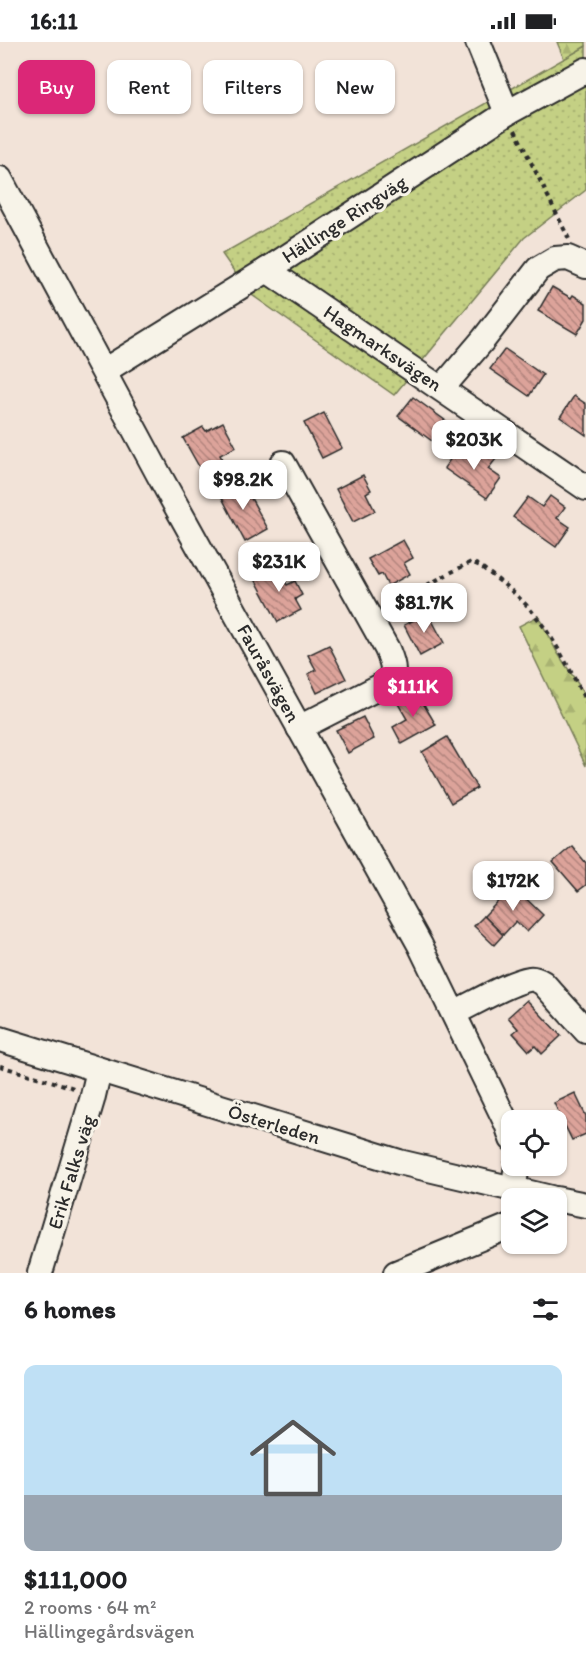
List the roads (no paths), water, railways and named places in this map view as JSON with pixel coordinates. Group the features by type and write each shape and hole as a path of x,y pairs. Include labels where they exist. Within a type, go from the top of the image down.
{"street":[{"path":"478,42 507,113"},
{"name":"Hällinge Ringväg","path":"104,371 267,270 507,113 586,69"},
{"name":"Fauråsvägen","path":"0,179 420,945 501,1111"},
{"path":"442,388 483,340 538,268 555,260 568,258 583,264"},
{"name":"Hagmarksvägen","path":"267,270 586,488"},
{"path":"282,463 368,617 391,660 393,670 390,678 376,689 299,728"},
{"path":"454,1012 512,986 530,979 537,979 543,982 586,1031"},
{"name":"Österleden","path":"0,1039 399,1162 501,1188"},
{"name":"Erik Falks väg","path":"40,1273 99,1070"},
{"path":"567,1202 586,1205"},
{"path":"396,1273 501,1230"}]}
